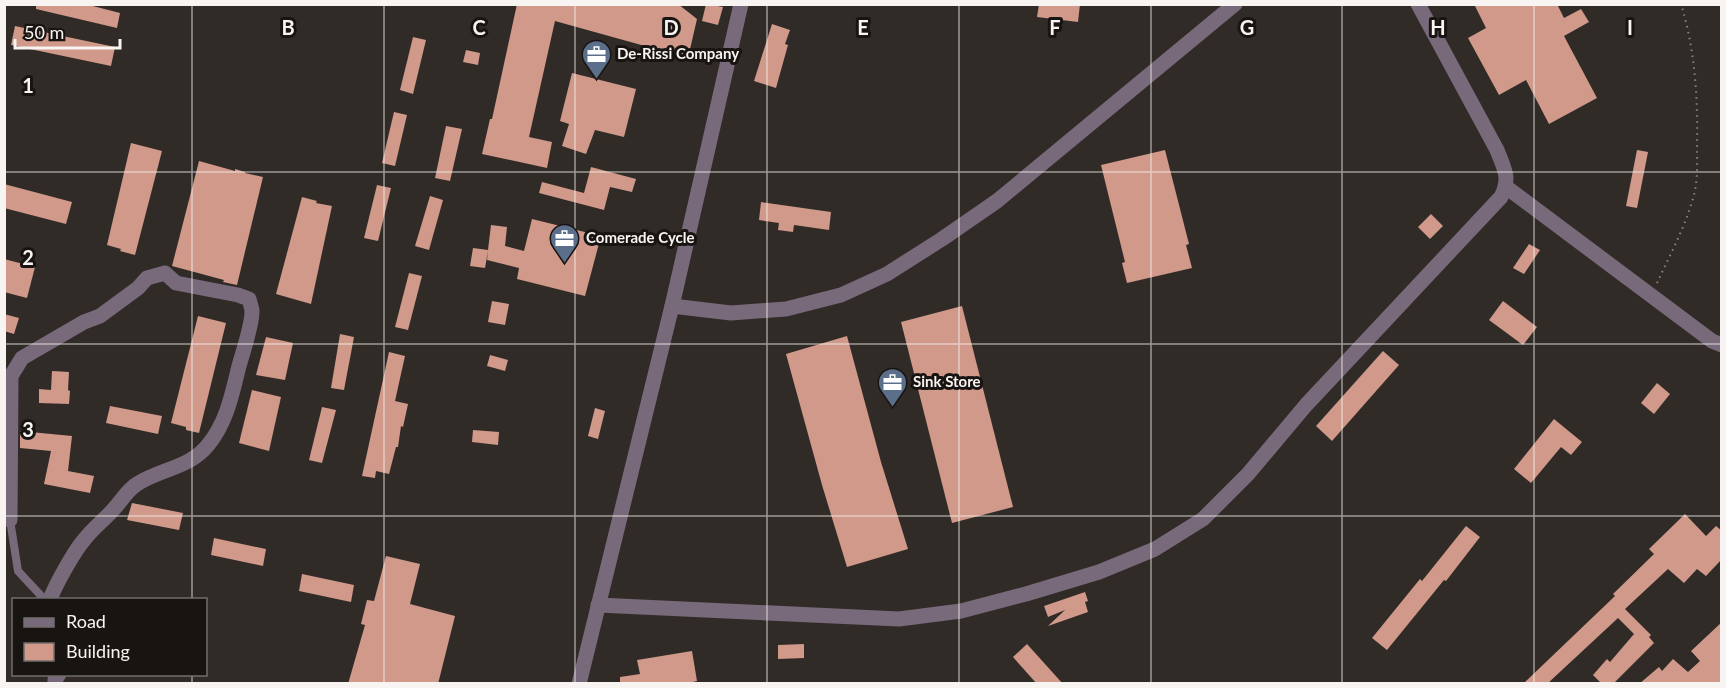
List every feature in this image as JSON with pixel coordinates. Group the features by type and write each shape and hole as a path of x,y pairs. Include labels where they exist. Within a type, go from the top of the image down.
{"street":[{"path":"579,684 672,306 741,4"},
{"path":"672,306 731,313 786,309 841,295 887,274 997,201 1235,4"},
{"path":"598,605 899,619 962,611 1099,572 1155,549 1203,519 1248,474 1306,405 1501,197 1506,187 1507,174 1497,150 1418,4"},
{"path":"1506,187 1712,341 1722,345"},
{"path":"7,523 11,376 22,358 84,322 100,316 138,288 147,278 165,273 176,284 249,299 252,313 246,342 229,407 216,434 207,447 185,464 137,484 128,492 82,541 51,598"}],"lane":[{"path":"7,523 18,571 43,598"}],"path":[{"path":"1652,296 1687,216 1694,193 1697,167 1695,77 1689,31 1681,4"}],"building":[{"path":"36,4 85,4 120,13 117,28 36,9"},
{"path":"517,4 678,4 697,19 688,58 555,21 529,137 552,142 547,168 482,154"},
{"path":"706,4 723,7 718,25 702,21"},
{"path":"1039,4 1080,4 1078,22 1037,17"},
{"path":"1474,4 1557,4 1564,18 1581,9 1589,22 1564,36 1597,98 1549,124 1526,80 1499,95 1468,38 1486,28"},
{"path":"772,24 790,30 776,88 754,81"},
{"path":"15,26 115,47 111,66 11,45"},
{"path":"413,37 426,40 413,94 400,90"},
{"path":"466,50 480,53 478,65 463,62"},
{"path":"572,73 636,89 624,137 595,130 586,154 562,146 569,124 560,121"},
{"path":"394,112 407,115 395,166 382,163"},
{"path":"446,126 462,129 450,181 435,178"},
{"path":"131,143 162,151 135,255 107,245"},
{"path":"1165,150 1189,244 1186,245 1192,268 1127,283 1122,263 1125,262 1101,165"},
{"path":"1637,150 1648,152 1637,208 1626,206"},
{"path":"199,161 263,177 237,285 172,266"},
{"path":"591,167 636,179 632,192 610,187 604,210 539,193 542,182 584,193"},
{"path":"4,184 72,202 66,224 4,208"},
{"path":"377,185 391,188 378,241 364,238"},
{"path":"430,196 443,200 429,250 415,246"},
{"path":"302,197 332,206 311,304 276,294"},
{"path":"761,202 831,212 829,230 794,225 793,232 778,230 779,223 759,220"},
{"path":"1431,214 1443,226 1430,239 1418,227"},
{"path":"532,219 601,236 585,296 517,279 519,268 487,260 488,251 485,268 470,266 473,248 488,250 491,225 507,227 505,246 524,251"},
{"path":"1529,244 1540,250 1524,274 1513,268"},
{"path":"4,259 35,267 27,298 4,292"},
{"path":"409,273 422,276 408,330 395,327"},
{"path":"492,301 509,304 505,325 488,322"},
{"path":"1503,301 1537,327 1523,345 1489,320"},
{"path":"962,306 1013,507 952,523 901,322"},
{"path":"4,314 19,318 14,334 4,331"},
{"path":"198,316 226,323 199,433 171,423"},
{"path":"340,334 354,337 344,390 331,388"},
{"path":"847,336 881,462 908,549 847,567 786,354"},
{"path":"266,337 293,343 285,380 256,375"},
{"path":"1383,351 1399,365 1332,441 1316,426"},
{"path":"389,352 405,356 395,401 408,404 403,427 401,426 398,447 396,447 389,474 376,471 375,478 362,476"},
{"path":"490,355 508,360 505,371 487,366"},
{"path":"52,371 69,372 69,404 39,403 39,389 51,390"},
{"path":"1657,383 1670,394 1654,414 1641,403"},
{"path":"252,390 281,397 269,451 239,443"},
{"path":"110,406 162,416 158,434 106,423"},
{"path":"322,407 336,410 322,463 309,460"},
{"path":"595,408 605,411 598,439 588,436"},
{"path":"1554,419 1582,442 1571,455 1561,447 1531,483 1514,469"},
{"path":"473,430 499,432 498,445 472,442"},
{"path":"20,431 72,436 68,471 94,476 90,493 44,484 51,451 20,448"},
{"path":"132,503 183,513 179,530 127,520"},
{"path":"1685,514 1706,536 1716,526 1722,531 1722,559 1706,576 1697,569 1684,583 1668,569 1625,609 1651,635 1649,637 1654,643 1613,684 1602,684 1593,675 1607,659 1610,662 1634,634 1618,618 1547,684 1523,684 1615,596 1613,594 1654,554 1649,549"},
{"path":"1466,526 1480,537 1387,650 1372,638"},
{"path":"214,538 266,549 263,566 211,555"},
{"path":"386,556 420,564 410,604 455,616 438,684 348,684 365,625 361,624 367,600 374,601"},
{"path":"302,574 354,585 351,602 299,591"},
{"path":"1085,592 1088,612 1048,626 1065,610 1048,617 1044,606"},
{"path":"1722,622 1722,684 1639,684 1659,667 1662,671 1673,659 1688,672 1700,661 1691,651"},
{"path":"804,644 804,658 778,659 778,645"},
{"path":"1027,644 1063,684 1037,684 1013,657"},
{"path":"692,651 697,681 684,684 620,684 620,677 640,674 637,660"}],"place":[{"name":"De-Rissi Company","path":"596,80"},
{"name":"Comerade Cycle","path":"565,264"},
{"name":"Sink Store","path":"892,408"}]}
